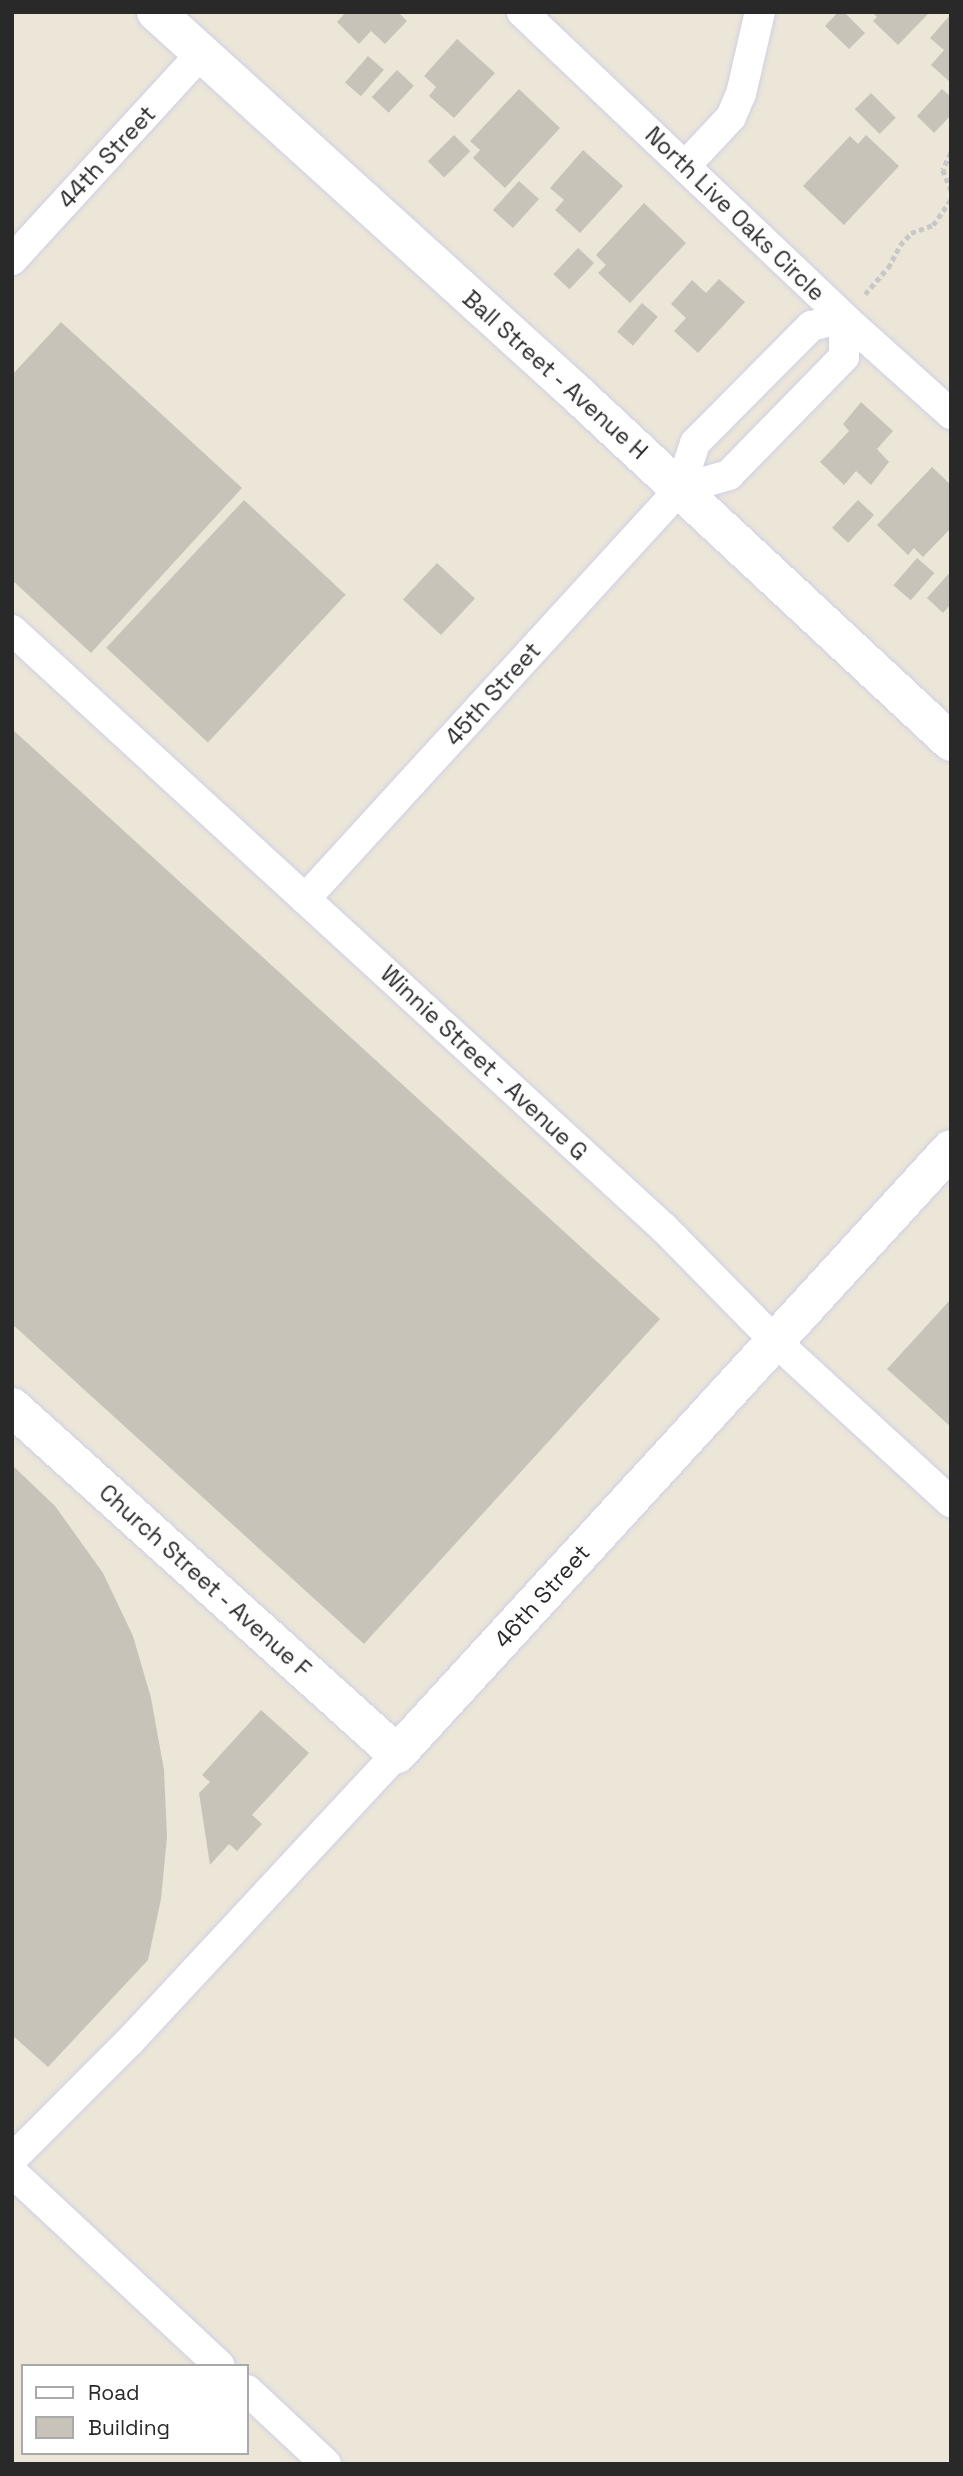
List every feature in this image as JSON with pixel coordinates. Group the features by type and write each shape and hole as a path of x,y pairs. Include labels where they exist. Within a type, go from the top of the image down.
{"street":[{"name":"Ball Street - Avenue H","path":"156,12 680,489 951,742"},
{"name":"North Live Oaks Circle","path":"522,12 844,318 951,414"},
{"path":"685,166 731,117 741,94 760,12"},
{"name":"44th Street","path":"12,260 202,54"},
{"path":"680,489 729,475 844,357 844,318"},
{"name":"45th Street","path":"305,899 680,489 695,443 811,326 844,318"},
{"name":"Winnie Street - Avenue G","path":"12,630 664,1228 775,1341 951,1502"},
{"name":"46th Street","path":"12,2159 130,2041 397,1754 951,1149"},
{"name":"Church Street - Avenue F","path":"12,1407 397,1754"},
{"path":"12,2172 218,2364"},
{"path":"248,2391 326,2464"}],"path":[{"path":"951,153 943,170 951,190"},
{"path":"844,318 888,268 900,245 911,233 933,225 951,199"}],"building":[{"path":"346,12 398,12 407,21 385,44 371,31 359,44 337,22"},
{"path":"838,12 844,12 865,33 849,49 825,26"},
{"path":"872,12 930,12 898,45 873,21 877,17"},
{"path":"951,14 951,83 931,65 944,50 930,38"},
{"path":"457,39 495,73 454,118 429,96 436,87 424,76"},
{"path":"368,56 384,70 361,96 345,82"},
{"path":"397,70 414,86 389,113 372,97"},
{"path":"519,89 560,128 505,188 473,158 480,150 470,141"},
{"path":"942,89 951,97 951,115 934,133 917,116"},
{"path":"871,93 896,118 879,134 855,109"},
{"path":"454,135 470,151 444,177 428,161"},
{"path":"866,135 899,166 844,225 803,186 850,136 858,144"},
{"path":"583,150 623,186 580,233 555,210 564,200 550,188"},
{"path":"519,181 539,199 513,228 493,210"},
{"path":"644,203 686,243 630,303 598,273 606,265 596,255"},
{"path":"578,248 594,263 570,289 553,274"},
{"path":"719,279 745,302 698,353 674,331 686,318 671,304 692,280 706,293"},
{"path":"642,303 658,317 633,345 617,332"},
{"path":"61,322 242,488 91,653 12,580 12,375"},
{"path":"861,402 893,431 877,449 889,462 871,485 856,471 844,485 820,462 849,431 843,424"},
{"path":"932,467 951,485 951,528 923,557 914,548 908,555 877,525"},
{"path":"244,500 346,595 208,743 106,648"},
{"path":"858,500 874,515 848,543 832,528"},
{"path":"917,558 934,573 911,600 893,585"},
{"path":"437,563 475,598 441,635 403,600"},
{"path":"951,571 951,604 943,613 927,598"},
{"path":"12,729 660,1319 364,1644 12,1324"},
{"path":"951,1299 951,1427 887,1369"},
{"path":"12,1465 55,1506 103,1573 133,1636 151,1698 164,1770 167,1837 161,1899 148,1960 48,2067 12,2035"},
{"path":"261,1710 309,1753 252,1815 262,1824 237,1851 229,1844 210,1865 199,1793 210,1782 202,1775"}]}
